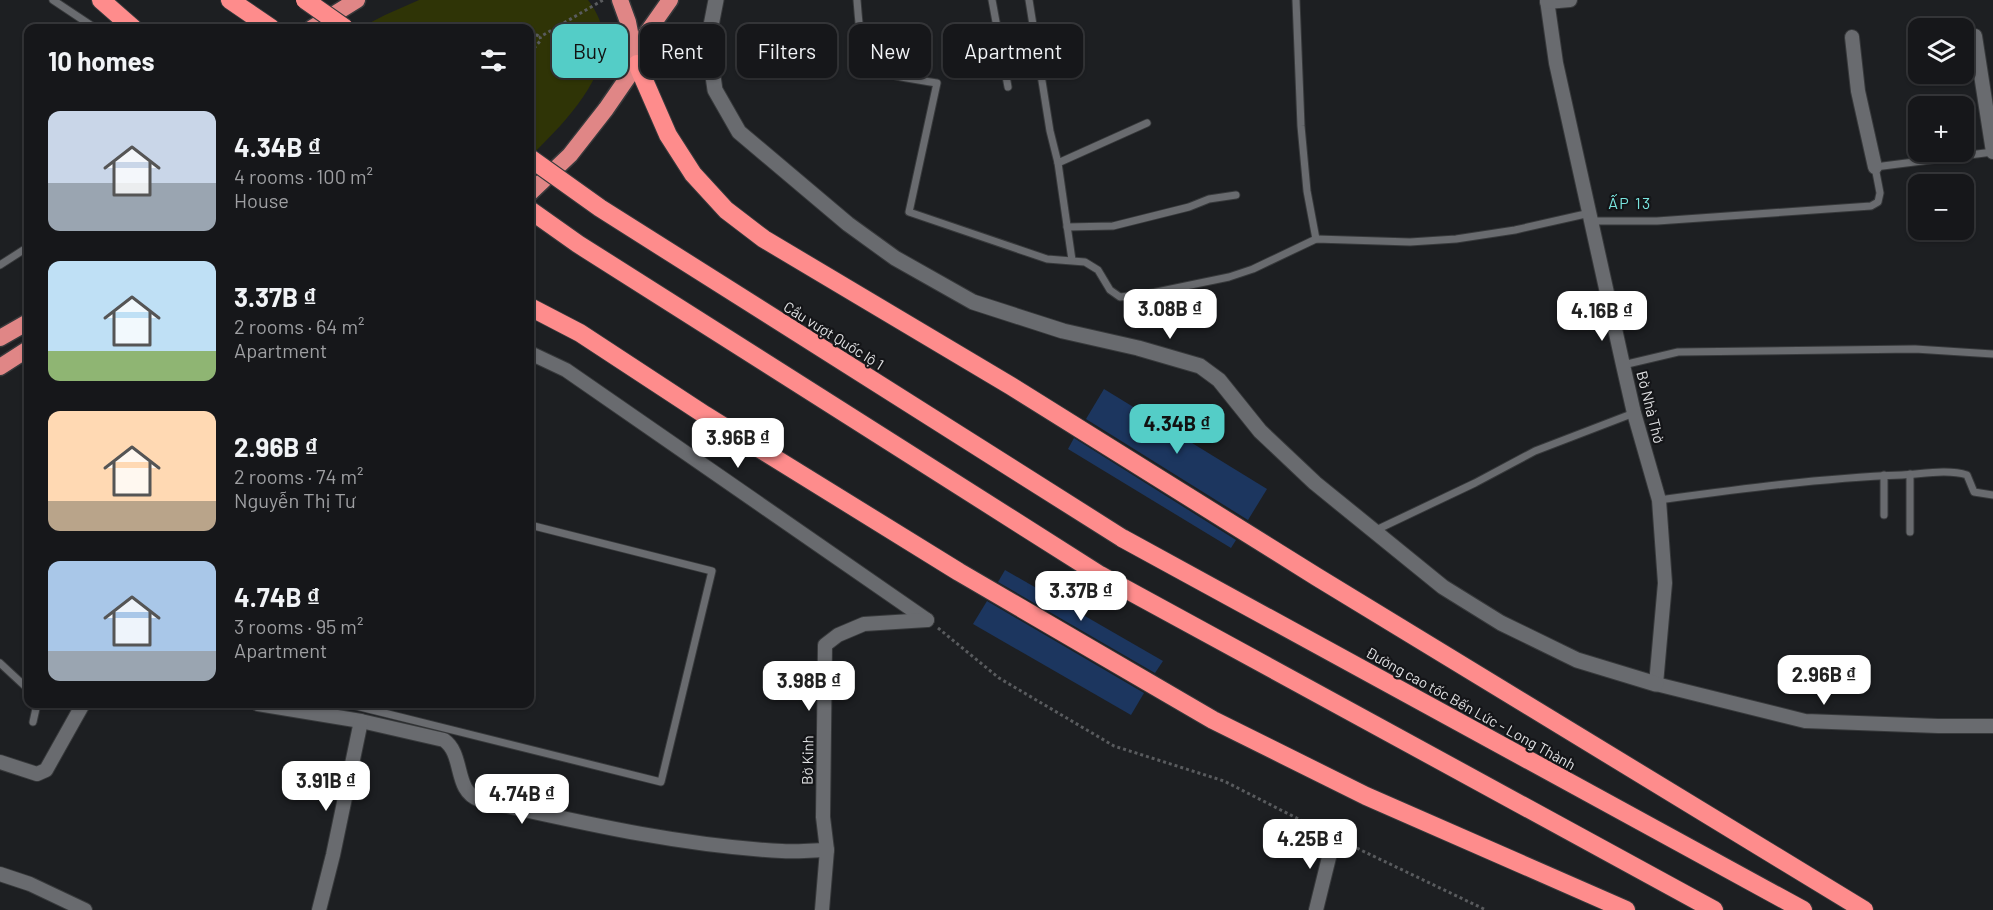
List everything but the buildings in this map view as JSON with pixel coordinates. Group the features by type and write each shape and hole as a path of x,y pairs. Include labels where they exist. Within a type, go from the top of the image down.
{"highway":[{"path":"100,0 128,24"},
{"path":"230,0 265,24"},
{"path":"305,0 339,24"},
{"path":"318,24 357,0"},
{"path":"620,0 628,22 637,64 668,135 693,174 726,210 765,239 1011,386 1317,577 1864,910"},
{"path":"534,189 570,155 589,133 637,64 646,34 670,0"},
{"name":"Cầu vượt Quốc lộ 1","path":"534,161 600,208 1122,538"},
{"path":"534,213 578,244 1100,575 1714,910"},
{"path":"534,308 580,333 734,433 959,572 1213,720 1366,796 1626,910"},
{"path":"0,338 24,324"},
{"path":"0,366 24,352"},
{"name":"Đường cao tốc Bến Lức - Long Thành","path":"1122,538 1803,910"}],"street":[{"path":"716,0 708,41 715,90 739,132 848,224 895,258 973,302 1063,331 1138,348 1200,366 1219,380 1260,431 1315,483 1443,587 1501,623 1577,660 1656,684 1805,721 1993,726"},
{"path":"1547,1 1570,0"},
{"name":"Bờ Nhà Thờ","path":"1547,1 1556,63 1623,365 1659,500 1665,584 1656,684"},
{"path":"1975,36 1993,152"},
{"path":"1852,38 1857,84 1875,167"},
{"path":"534,355 576,376 927,620"},
{"name":"Bờ Kinh","path":"822,910 827,850 823,818 825,645 838,635 864,624 927,620"},
{"path":"0,762 38,774 42,773 46,770 81,708"},
{"path":"282,708 362,721 444,740 453,749 464,787 470,795 480,800 687,841 782,851 827,850"},
{"path":"319,910 362,721"},
{"path":"1316,910 1334,837"},
{"path":"0,874 30,884 85,910"}],"lane":[{"path":"53,0 89,24"},
{"path":"857,0 862,47 868,65 877,71 937,83 909,212 1047,258 1072,260 1092,265 1098,270 1110,290 1125,297 1228,277 1253,269 1316,238 1410,242 1456,239 1591,217 1657,221 1871,206 1878,202 1880,194 1875,167 1993,152"},
{"path":"992,0 1008,87"},
{"path":"1029,0 1050,131 1058,163 1072,260"},
{"path":"1296,0 1301,126 1307,191 1316,238"},
{"path":"1058,163 1147,123"},
{"path":"1067,227 1113,226 1189,207 1209,199 1236,195"},
{"path":"0,265 24,250"},
{"path":"1623,365 1678,352 1915,349 1993,354"},
{"path":"1374,531 1475,483 1535,451 1634,413"},
{"path":"1659,500 1806,481 1910,474 1964,474 1967,475 1974,492 1993,495"},
{"path":"1910,474 1910,532"},
{"path":"1884,475 1884,515"},
{"path":"364,708 661,782 712,571 534,526"},
{"path":"0,663 24,685"},
{"path":"33,722 36,708"}],"path":[{"path":"534,36 540,37 603,0"},
{"path":"534,48 541,40 540,37"},
{"path":"927,620 999,678 1114,746 1224,781 1486,910"}],"green space":[{"path":"419,0 588,0 600,24 552,24 552,78 593,78 562,124 534,153 534,24 368,24"}],"district":[{"name":"ẤP 13","path":"1630,202"}]}
